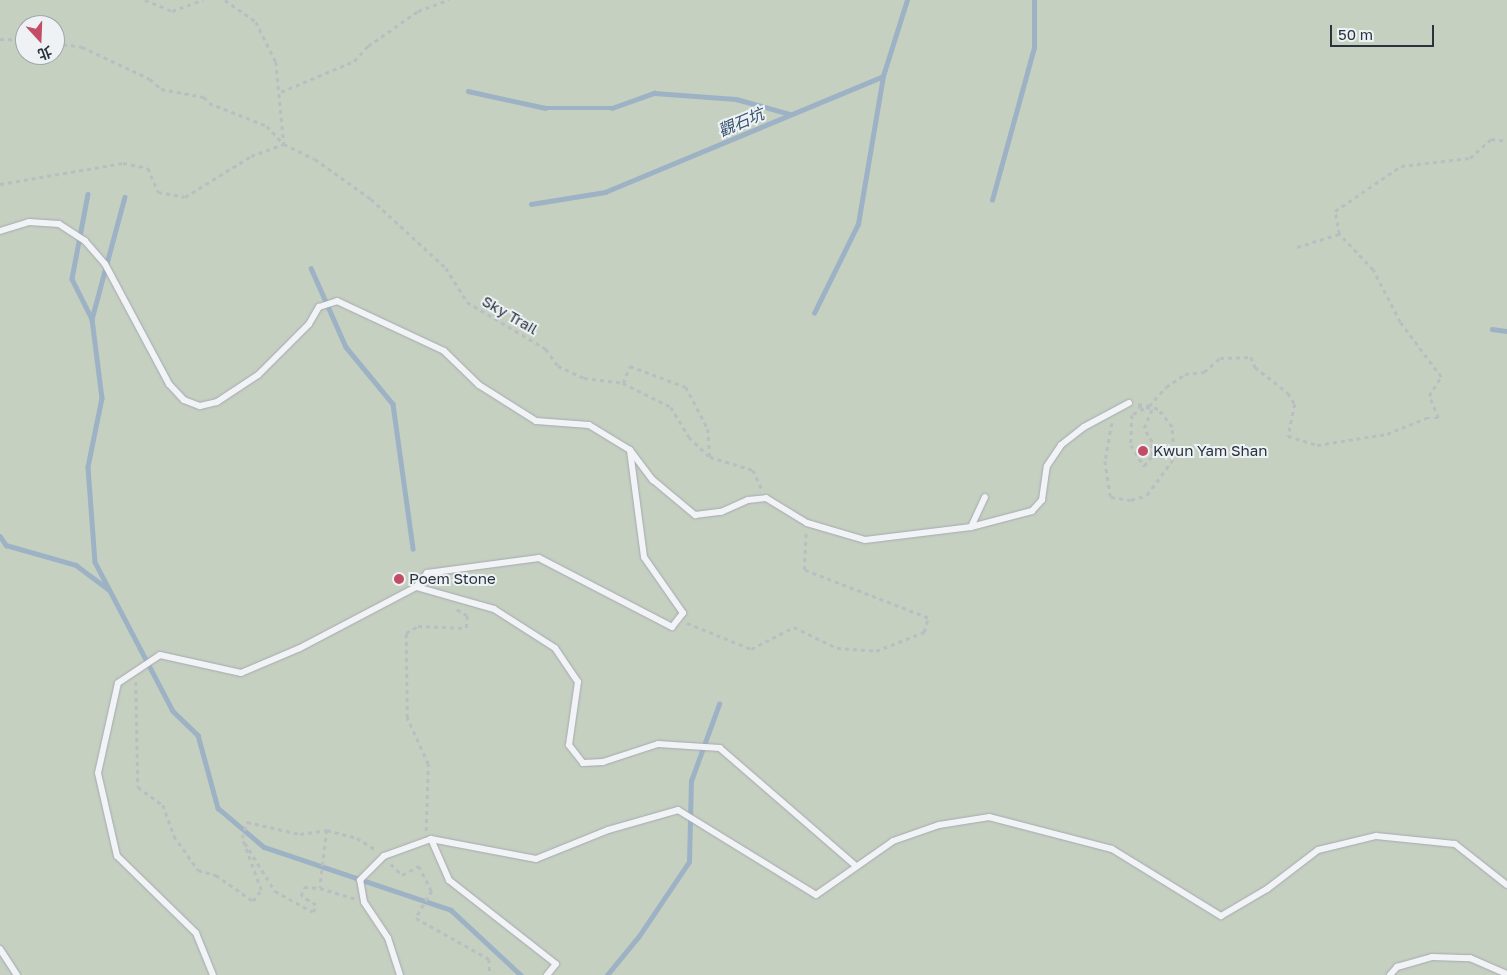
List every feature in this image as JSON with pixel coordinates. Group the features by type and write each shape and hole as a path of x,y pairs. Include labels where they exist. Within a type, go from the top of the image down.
{"lane":[{"path":"0,231 28,222 59,224 85,241 105,264 169,384 184,400 200,406 217,402 258,375 308,324 320,307 338,301 444,351 479,385 536,421 589,426 630,450 653,480 695,515 721,512 748,500 766,498 807,523 865,540 971,527 1014,519 1032,511 1042,500 1046,466 1062,445 1108,413 1129,403"},
{"path":"213,975 196,933 117,856 98,773 118,683 160,655 241,673 300,648 416,587 427,573 539,558 662,625 672,627 681,620 684,613 644,556 630,450"},
{"path":"971,527 985,497"},
{"path":"416,587 494,609 555,648 578,682 569,745 583,763 603,762 658,744 720,748 856,866"},
{"path":"400,975 388,938 364,902 360,880 384,856 428,840 536,859 608,830 678,810 816,895 893,841 939,825 989,817 1112,849 1221,916 1267,889 1318,850 1376,836 1455,844 1507,884"},
{"path":"428,840 449,880 556,964 546,975"},
{"path":"0,948 16,975"},
{"path":"1390,975 1397,967 1432,957 1470,958 1507,974"}],"path":[{"path":"145,0 172,11 203,0"},
{"path":"225,0 260,29 265,46 276,62 281,92 284,144"},
{"path":"281,92 354,61 368,46 418,11 448,0"},
{"path":"0,39 15,40"},
{"path":"65,44 82,47 150,79 161,89 204,97 209,103 267,126 284,144"},
{"path":"1129,403 1149,406 1166,387 1186,374 1204,372 1220,358 1251,356 1255,368 1288,392 1295,404 1288,436 1317,446 1387,434 1426,418 1438,418 1429,396 1441,377 1400,322 1373,270 1339,234 1335,211 1401,166 1470,158 1491,139 1507,141"},
{"path":"0,184 123,163 148,168 158,192 185,197 251,156 284,144"},
{"name":"Sky Trail","path":"284,144 315,159 371,199 446,268 467,302 546,349 558,366 584,378 623,382"},
{"path":"1296,246 1339,234"},
{"path":"710,457 708,429 686,387 630,366 623,382 671,407 689,437 710,457 753,470 766,498"},
{"path":"1108,413 1114,427 1105,461 1111,497 1131,500 1147,495 1174,458 1172,427 1158,409 1144,409 1129,403"},
{"path":"1144,409 1132,415 1131,445 1144,466 1152,456 1152,442 1144,428 1152,409"},
{"path":"681,620 751,649 794,627 837,648 876,651 924,632 928,618 804,570 807,523"},
{"path":"428,840 428,764 407,718 406,633 418,626 466,628 468,616 451,606"},
{"path":"136,670 138,787 163,805 174,836 198,870 216,875 253,900 261,890 242,838 247,822 300,834 327,830 357,838 384,856 402,875 419,866 430,893 416,918 489,959 490,975"},
{"path":"320,888 327,830"},
{"path":"242,838 275,891 312,912 316,905 302,896 304,886 320,888 364,902"}],"green space":[{"path":"0,0 1507,0 1507,975 0,975"}],"waterway":[{"name":"觀石坑","path":"531,204 605,192 883,76 907,0"},
{"path":"992,200 1034,48 1034,0"},
{"path":"814,313 858,224 883,76"},
{"path":"468,91 545,108 612,108 654,93 736,99 790,114"},
{"path":"88,194 72,279 92,319"},
{"path":"125,197 92,319 102,398 88,467 95,562 173,711 198,735 218,808 264,847 451,910 521,975"},
{"path":"311,268 346,347 393,404 413,549"},
{"path":"1492,329 1507,331"},
{"path":"0,536 6,545 76,565 108,589"},
{"path":"607,975 639,936 689,862 691,781 719,704"}],"place":[{"name":"Kwun Yam Shan","path":"1143,451"},
{"name":"Poem Stone","path":"399,579"}]}
